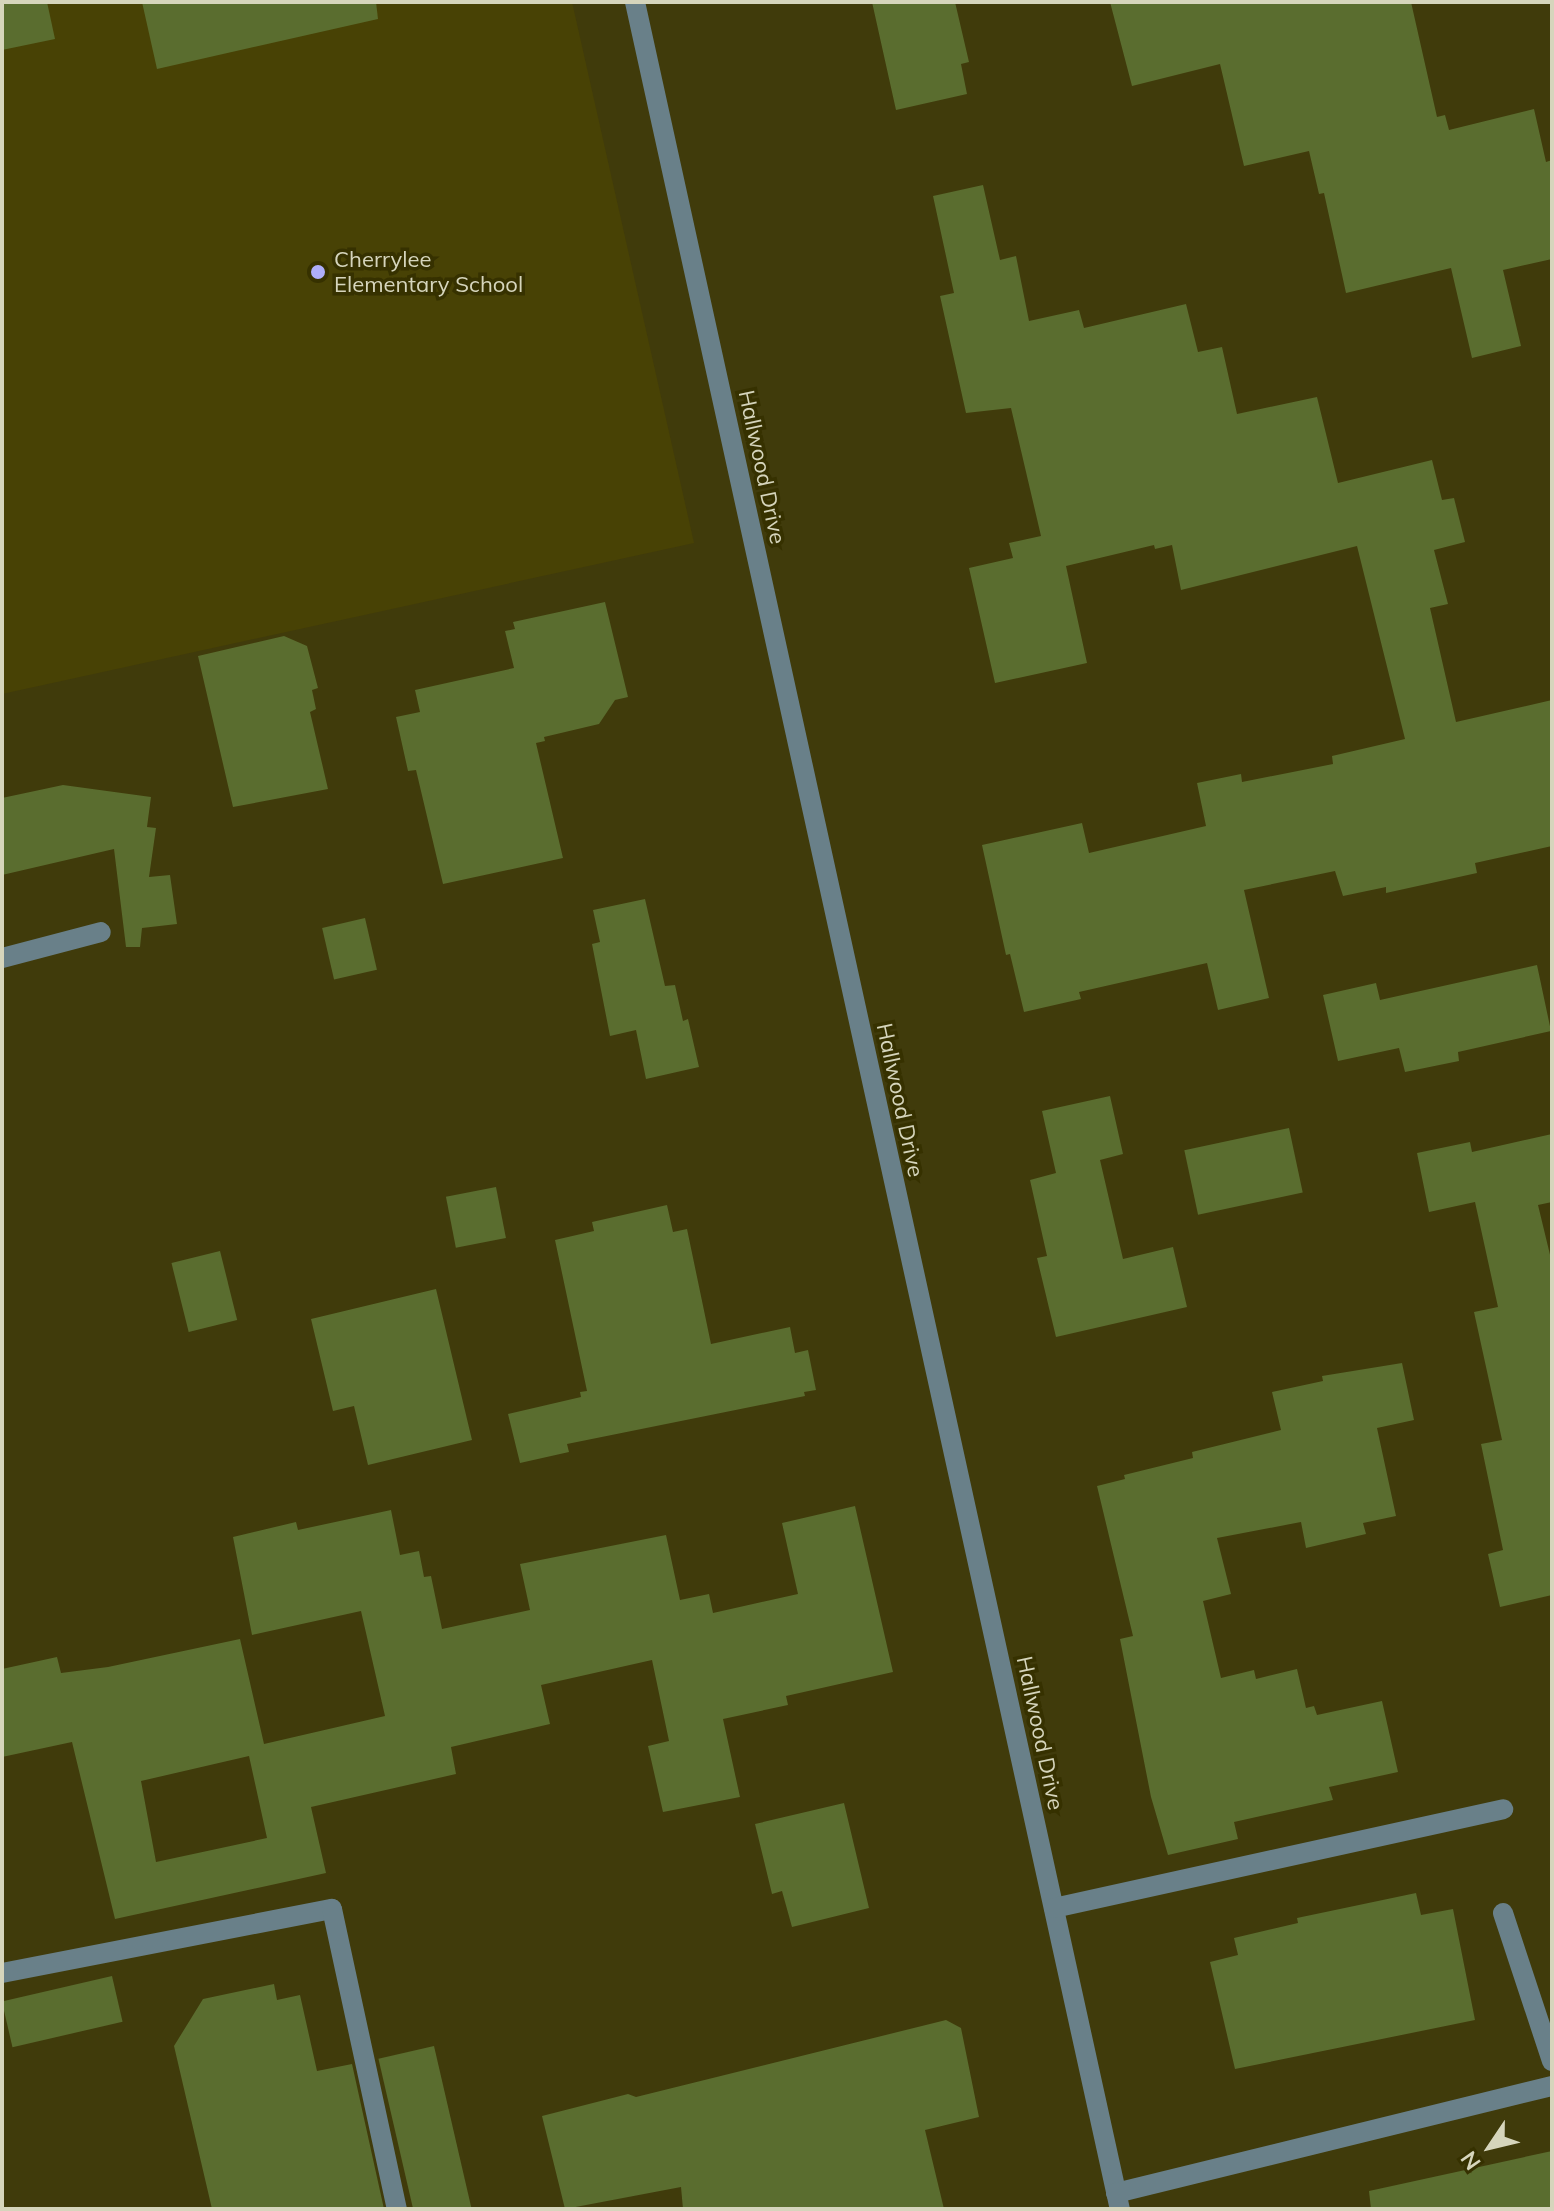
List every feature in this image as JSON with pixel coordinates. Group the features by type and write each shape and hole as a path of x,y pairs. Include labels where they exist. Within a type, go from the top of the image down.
{"street":[{"name":"Hallwood Drive","path":"635,2 1118,2201"},
{"path":"2,958 101,932"},
{"path":"1054,1908 1503,1809"},
{"path":"2,1973 332,1909 397,2209"},
{"path":"1503,1913 1552,2061"},
{"path":"1118,2201 1552,2086"}],"shaded area":[{"name":"Cherrylee Elementary School","path":"2,2 572,2 694,543 2,694"}],"building":[{"path":"2,2 47,2 55,39 2,50"},
{"path":"142,2 376,2 378,19 157,69"},
{"path":"872,2 955,2 969,62 961,64 967,94 896,110"},
{"path":"1110,2 1411,2 1437,117 1445,115 1449,130 1534,109 1546,162 1552,160 1552,259 1503,270 1521,346 1472,358 1451,268 1346,293 1324,193 1319,194 1309,151 1244,166 1220,64 1132,86"},
{"path":"983,185 1000,260 1016,256 1029,321 1079,310 1084,328 1186,304 1198,352 1222,347 1237,414 1317,397 1338,483 1432,460 1442,500 1454,498 1465,542 1434,550 1448,604 1430,608 1456,722 1552,700 1552,846 1475,863 1477,873 1386,893 1386,887 1343,896 1335,871 1244,890 1269,998 1218,1010 1207,963 1079,992 1081,999 1024,1012 1010,954 1006,955 982,845 1082,823 1089,853 1206,826 1197,783 1241,774 1242,782 1333,764 1332,756 1405,739 1357,546 1181,590 1172,545 1155,549 1154,545 1066,566 1087,663 995,683 969,568 1013,558 1009,543 1041,536 1011,408 966,413 940,296 954,293 933,196"},
{"path":"605,602 628,697 615,700 599,724 544,737 545,741 536,743 563,858 443,884 416,770 408,771 396,717 420,712 415,690 514,668 505,631 515,629 513,622"},
{"path":"284,636 307,646 318,688 312,690 316,709 310,712 328,789 233,807 198,656"},
{"path":"63,785 151,797 147,827 156,828 149,877 170,875 177,924 142,928 140,947 126,947 114,849 2,875 2,798"},
{"path":"645,899 665,986 675,985 683,1021 688,1019 699,1067 646,1079 636,1030 610,1036 592,944 600,942 593,910"},
{"path":"365,918 377,970 334,980 322,928"},
{"path":"1537,965 1551,1031 1458,1052 1459,1061 1405,1072 1399,1048 1338,1061 1323,995 1376,983 1380,1000"},
{"path":"1110,1096 1123,1154 1100,1160 1123,1259 1173,1247 1187,1307 1056,1337 1037,1258 1047,1256 1030,1180 1056,1173 1042,1111"},
{"path":"1289,1128 1303,1193 1198,1215 1184,1150"},
{"path":"1552,1134 1552,1202 1538,1205 1552,1263 1552,1595 1500,1607 1488,1554 1503,1550 1481,1444 1502,1440 1474,1312 1498,1307 1475,1202 1429,1212 1417,1153 1470,1142 1472,1152"},
{"path":"496,1187 506,1238 456,1248 446,1197"},
{"path":"667,1205 673,1232 687,1229 711,1344 790,1327 795,1353 808,1350 816,1390 804,1392 805,1396 567,1444 569,1452 520,1463 508,1414 581,1397 580,1392 587,1391 555,1240 594,1231 592,1222"},
{"path":"220,1251 237,1320 189,1332 171,1263"},
{"path":"436,1289 472,1440 368,1465 354,1406 333,1411 311,1319"},
{"path":"1402,1363 1414,1420 1377,1428 1396,1516 1363,1523 1366,1534 1306,1548 1301,1522 1217,1538 1231,1594 1203,1601 1221,1678 1254,1670 1256,1679 1297,1669 1306,1708 1314,1706 1317,1715 1382,1701 1398,1772 1329,1787 1333,1800 1234,1822 1238,1839 1168,1855 1151,1797 1120,1639 1133,1636 1097,1486 1125,1479 1124,1475 1193,1458 1192,1452 1281,1430 1272,1392 1323,1381 1322,1376"},
{"path":"855,1506 893,1672 786,1696 788,1705 723,1719 740,1797 663,1812 648,1746 669,1741 652,1660 541,1685 550,1724 451,1747 456,1774 311,1807 326,1873 115,1919 72,1742 2,1757 2,1669 57,1657 61,1673 108,1667 240,1639 264,1744 385,1716 361,1611 252,1635 233,1537 296,1522 298,1530 391,1510 400,1555 419,1551 424,1577 431,1576 442,1629 530,1610 520,1564 666,1535 680,1600 709,1594 713,1613 798,1594 782,1523","holes":["249,1756 267,1838 156,1862 141,1781"]},
{"path":"844,1803 869,1908 792,1927 782,1891 772,1894 755,1824"},
{"path":"1416,1893 1421,1915 1453,1909 1475,2020 1235,2069 1210,1962 1238,1955 1234,1938 1298,1923 1297,1918"},
{"path":"112,1976 123,2022 12,2047 2,2001"},
{"path":"274,1984 277,2000 300,1995 317,2071 352,2064 384,2209 212,2209 174,2046 203,1999"},
{"path":"946,2020 961,2028 979,2117 925,2130 944,2209 683,2209 681,2187 565,2209 542,2116 628,2094 636,2097"},
{"path":"434,2046 472,2209 413,2209 378,2059"},
{"path":"1552,2151 1552,2209 1371,2209 1369,2191"}],"place":[{"name":"Cherrylee Elementary School","path":"318,272"}]}
